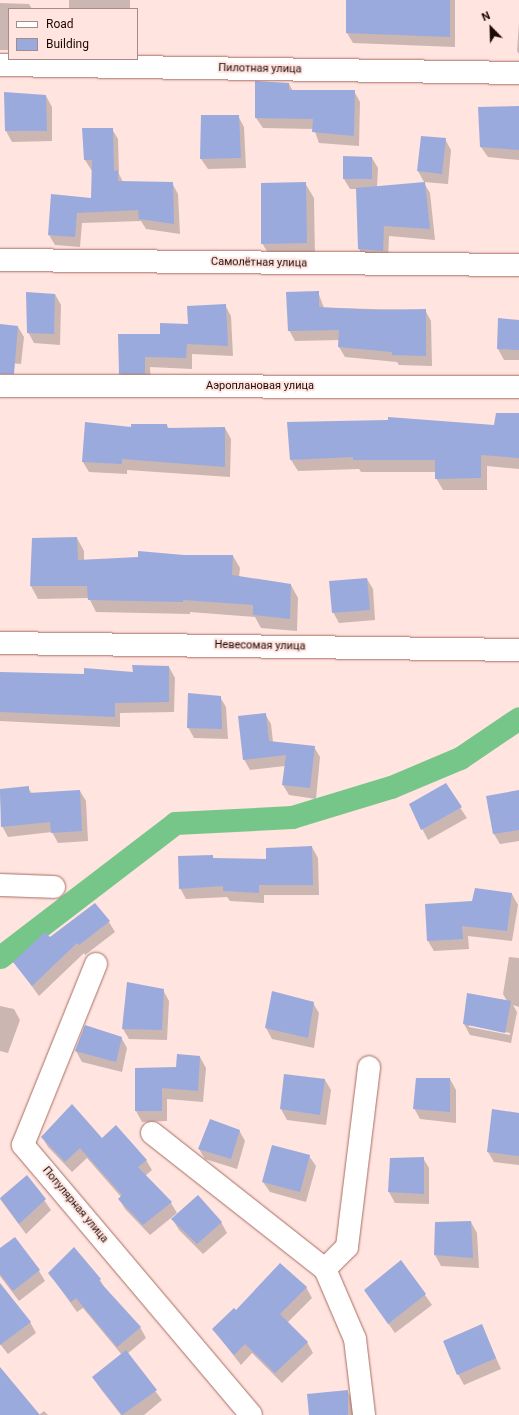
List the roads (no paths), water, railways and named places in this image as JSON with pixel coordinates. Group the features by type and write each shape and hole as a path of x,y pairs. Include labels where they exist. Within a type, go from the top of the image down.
{"street":[{"name":"Пилотная улица","path":"0,65 519,73"},
{"name":"Самолётная улица","path":"0,260 519,265"},
{"name":"Аэроплановая улица","path":"0,386 519,387"},
{"name":"Невесомая улица","path":"0,643 519,650"},
{"path":"0,885 54,887"},
{"name":"Популярная улица","path":"96,964 24,1145 251,1415"},
{"path":"325,1269 347,1246 368,1066"},
{"path":"152,1133 325,1269 355,1339 364,1415"}],"waterway":[{"path":"0,957 175,823 292,817 391,787 460,758 519,718"}]}
